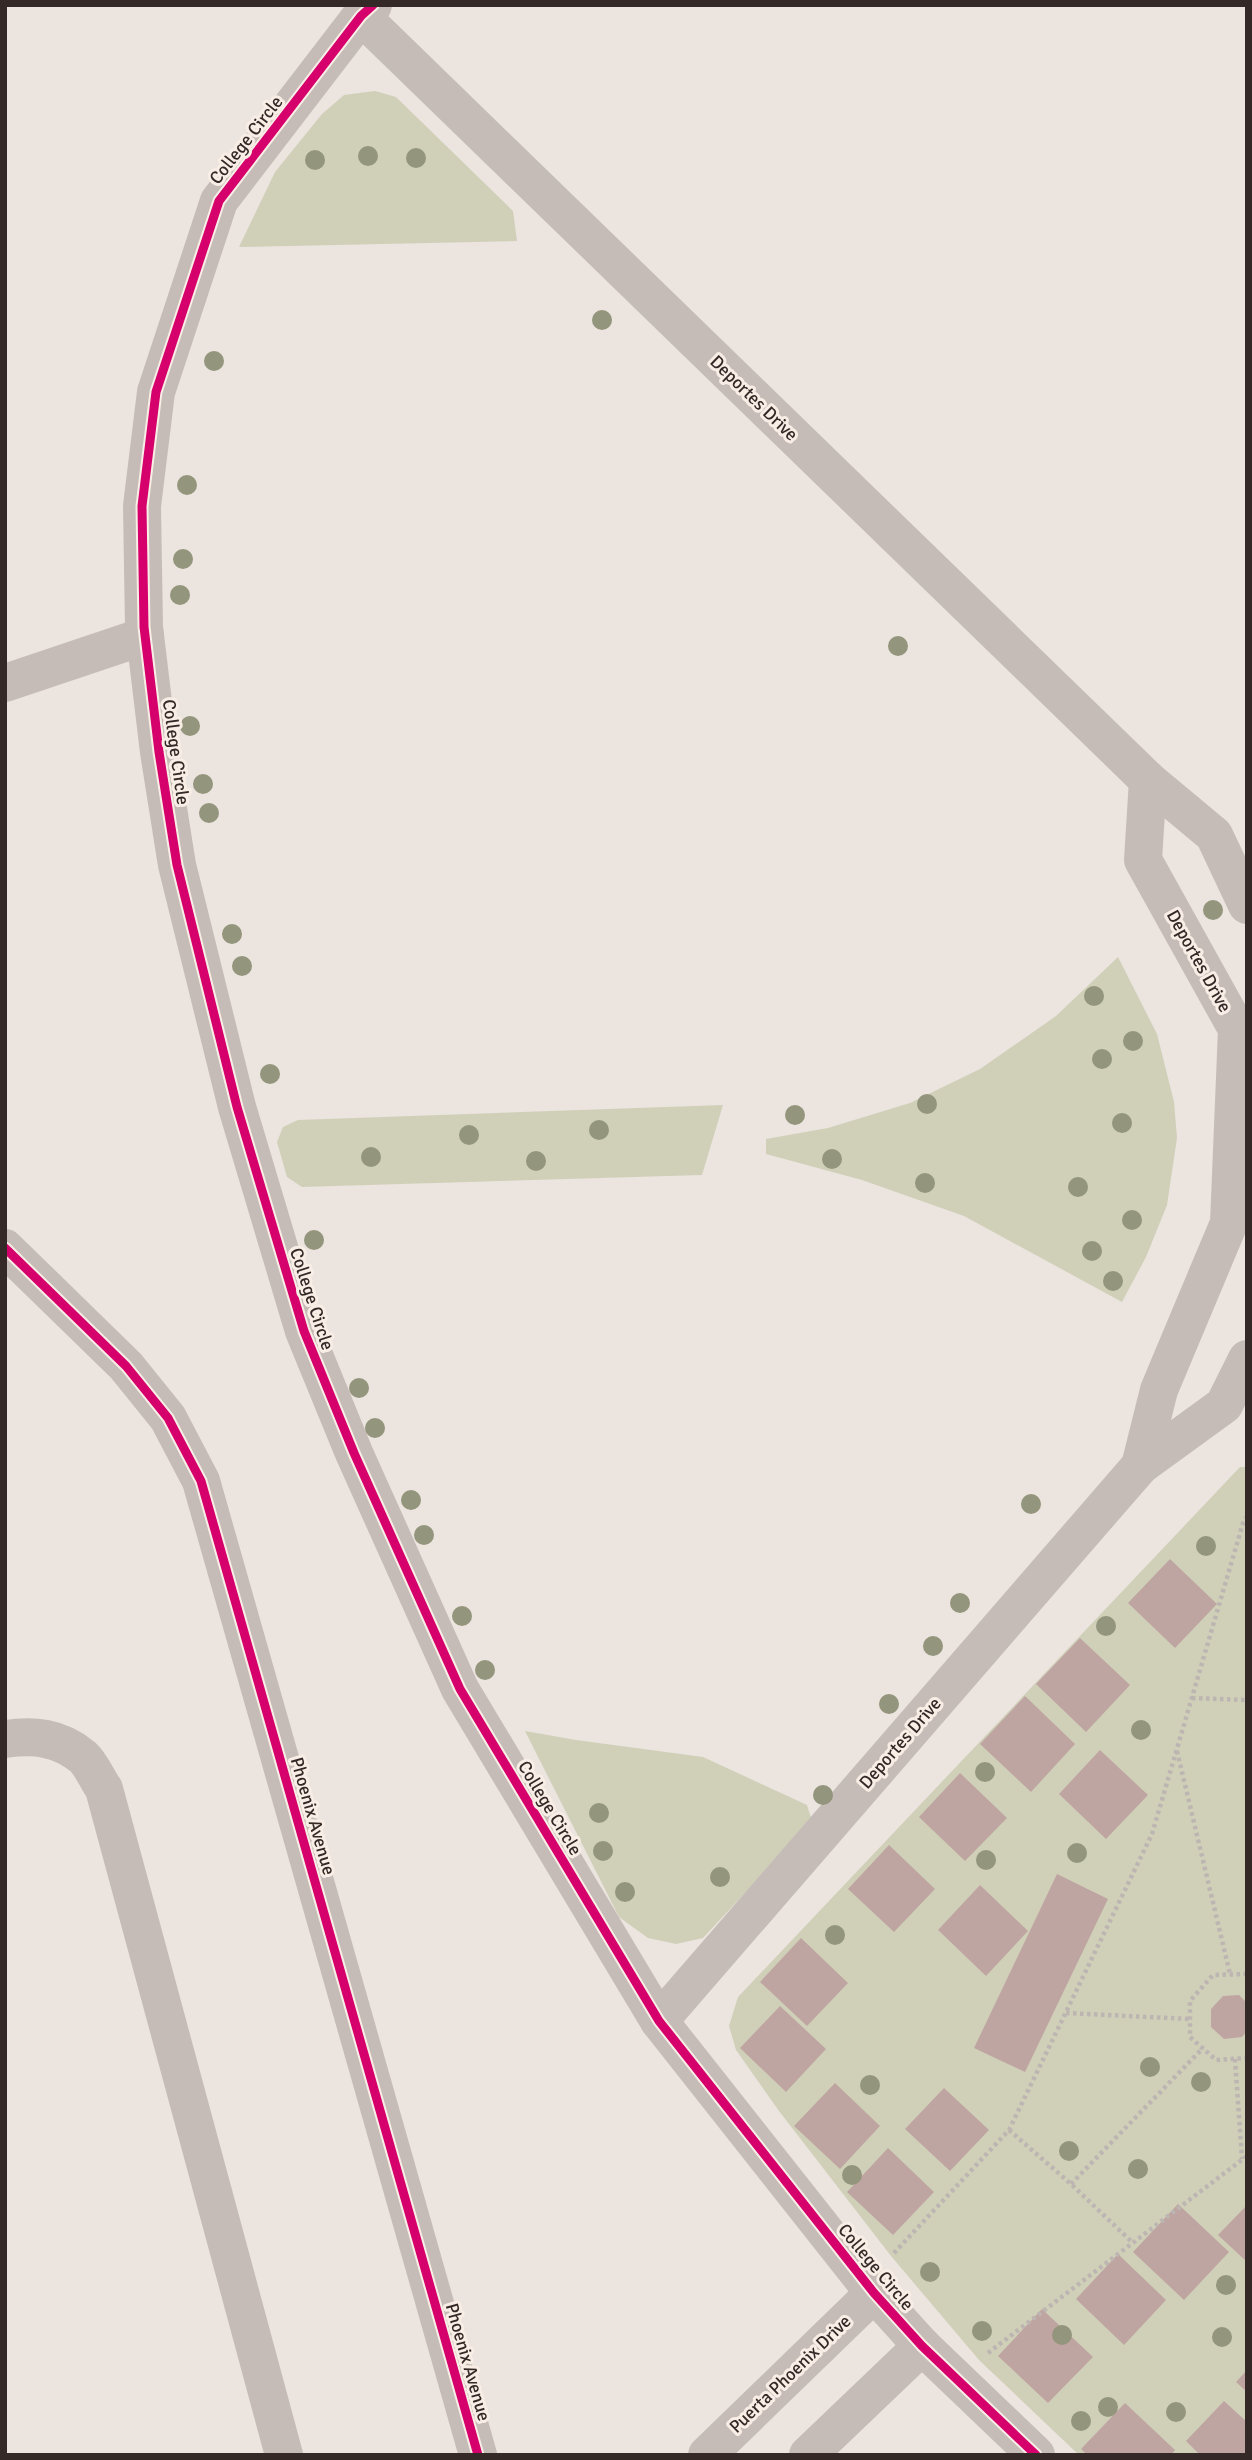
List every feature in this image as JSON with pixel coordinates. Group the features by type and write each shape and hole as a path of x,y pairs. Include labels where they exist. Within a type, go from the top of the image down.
{"street":[{"name":"College Circle","path":"367,11 219,201 156,392 142,506 145,636 159,752 177,865 237,1107 304,1331 354,1453 460,1689 659,2021 874,2293 922,2346 1036,2455"},
{"name":"Deportes Drive","path":"367,11 1148,780 1214,835 1247,905"},
{"path":"5,682 145,636"},
{"name":"Deportes Drive","path":"1140,1466 1159,1390 1229,1223 1237,1029 1143,860 1148,780"},
{"name":"Phoenix Avenue","path":"5,1248 126,1366 168,1418 201,1481 478,2455"},
{"name":"Deportes Drive","path":"659,2021 1140,1466 1224,1405 1247,1359"},
{"path":"5,1739 44,1737 63,1746 84,1758 104,1789 284,2455"},
{"name":"Puerta Phoenix Drive","path":"707,2455 874,2293"},
{"path":"808,2455 922,2346"}],"path":[{"path":"891,2256 1009,2130 1066,2013 1152,1834 1243,1523 1247,1517"},
{"path":"1192,1698 1247,1700"},
{"path":"1177,1750 1230,1974"},
{"path":"1247,1974 1213,1975 1190,2001 1190,2037 1216,2060 1247,2058"},
{"path":"1066,2013 1190,2019"},
{"path":"1071,2184 1203,2048"},
{"path":"979,2360 1245,2158 1235,2059"},
{"path":"1009,2130 1133,2243"}],"green space":[{"path":"375,91 396,97 513,211 517,241 239,247 275,172 322,114 344,95"},
{"path":"1118,957 1157,1034 1174,1102 1177,1138 1167,1205 1146,1257 1122,1302 964,1216 862,1180 766,1154 766,1139 828,1128 910,1103 980,1069 1056,1016"},
{"path":"723,1105 702,1175 302,1187 287,1177 277,1142 283,1127 298,1120"},
{"path":"1240,1467 1247,1467 1247,2455 1079,2455 979,2360 891,2256 779,2111 736,2050 729,2026 738,1997"},
{"path":"525,1731 703,1757 807,1805 812,1821 703,1938 676,1944 648,1938 619,1917"}],"building":[{"path":"1170,1559 1217,1604 1175,1648 1128,1603"},
{"path":"1080,1638 1130,1685 1086,1732 1036,1684"},
{"path":"1025,1696 1075,1744 1031,1792 980,1744"},
{"path":"1100,1750 1148,1795 1106,1839 1059,1794"},
{"path":"960,1773 1007,1818 965,1861 919,1817"},
{"path":"889,1845 935,1889 894,1932 848,1889"},
{"path":"1057,1874 1108,1899 1025,2072 974,2048"},
{"path":"980,1885 1028,1931 986,1976 938,1930"},
{"path":"801,1938 848,1983 807,2026 760,1982"},
{"path":"1239,1995 1247,2003 1247,2031 1242,2037 1224,2039 1211,2027 1211,2009 1223,1996"},
{"path":"780,2006 826,2049 786,2092 740,2048"},
{"path":"835,2083 880,2126 840,2169 794,2126"},
{"path":"944,2088 989,2130 950,2171 905,2129"},
{"path":"888,2148 934,2192 893,2235 847,2192"},
{"path":"1178,2204 1229,2252 1184,2300 1133,2252"},
{"path":"1247,2205 1247,2262 1218,2235"},
{"path":"1118,2254 1166,2300 1124,2345 1076,2299"},
{"path":"1042,2309 1093,2357 1048,2403 998,2356"},
{"path":"1247,2370 1247,2392 1236,2382"},
{"path":"1224,2401 1247,2422 1247,2455 1200,2455 1186,2441"},
{"path":"1125,2403 1175,2450 1171,2455 1087,2455 1081,2449"}],"cycle path":[{"path":"373,5 361,16 219,201 156,392 142,506 144,627 159,752 177,865 237,1107 304,1331 354,1453 460,1689 659,2021 874,2293 922,2346 1036,2455"},
{"path":"5,1248 126,1366 168,1418 201,1481 478,2455"}]}
